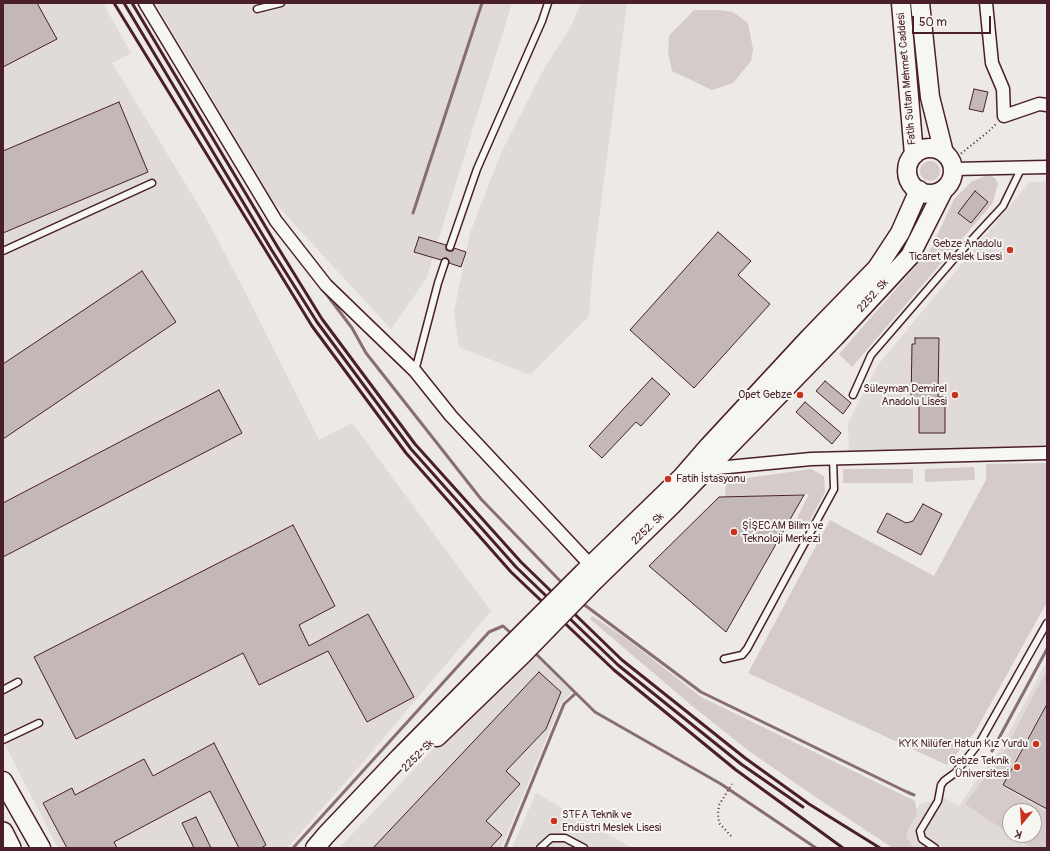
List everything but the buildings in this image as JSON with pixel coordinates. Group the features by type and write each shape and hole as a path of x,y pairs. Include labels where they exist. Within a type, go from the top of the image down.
{"highway":[{"path":"3,832 11,848"}],"main road":[{"name":"Fatih Sultan Mehmet Caddesi","path":"901,3 914,155"},
{"name":"Fatih Sultan Mehmet Caddesi","path":"920,3 930,97 950,161"},
{"path":"924,148 940,150 950,161 953,177 944,190 930,194 919,190 911,184 907,170 908,163 914,155 924,148"},
{"name":"2252. Sk","path":"328,848 517,650 592,574 709,446 877,268 900,233 919,190"},
{"name":"2252. Sk","path":"592,574 672,505 835,337 910,256 944,190"},
{"name":"2252. Sk","path":"315,848 399,758 517,650"},
{"path":"3,781 41,848"}],"street":[{"path":"145,3 276,221 326,285 415,371 451,416 592,574"},
{"path":"986,3 992,63 1003,89 1004,116 1039,104 1047,105"},
{"path":"950,161 1022,167 1047,167"},
{"path":"707,469 811,459 1047,453"}],"lane":[{"path":"257,9 281,3"},
{"path":"450,247 477,169 542,21 548,3"},
{"path":"853,395 870,355 952,260 1003,206 1022,167"},
{"path":"3,251 152,183"},
{"path":"415,371 445,262"},
{"path":"724,658 742,655 747,649 834,489 833,459"},
{"path":"935,848 922,839 920,831 938,800 941,785 955,773 980,742 1047,623"},
{"path":"3,690 18,682"},
{"path":"3,740 39,722"},
{"path":"540,848 551,838 565,838 584,848"}],"path":[{"path":"950,161 966,151 1004,116"},
{"path":"731,836 719,823 718,814 719,806 732,784"}],"shaded area":[{"path":"3,3 103,3 131,53 112,63 205,216 319,440 352,423 491,611 365,760 287,848 58,848 3,741"},
{"path":"155,3 512,3 426,279 391,329 272,200"},
{"path":"581,3 627,3 593,265 589,316 530,375 459,347 454,312 470,233 502,151 544,69 571,26"},
{"path":"694,10 718,10 733,12 748,23 753,49 751,61 733,83 712,90 672,71 668,52 669,36"},
{"path":"930,161 937,164 940,171 937,178 930,181 923,178 920,171 923,164"},
{"path":"988,175 995,178 998,184 992,204 852,367 839,354 931,249 954,199 971,182"},
{"name":"Süleyman Demirel Anadolu Lisesi","path":"1047,181 1047,445 849,455 848,423 877,366 1029,183"},
{"path":"1047,463 1047,602 975,732 947,765 748,673 830,520 934,576 986,480 986,464"},
{"path":"974,467 975,480 925,482 925,469"},
{"path":"811,469 824,476 825,492 808,524 797,518 809,494 725,497 726,481"},
{"path":"843,469 913,469 913,483 843,483"},
{"path":"592,616 628,640 701,697 915,801 917,814 909,827 906,837 914,848 893,848 749,751 691,705 590,619"},
{"path":"528,650 572,692 561,703 501,848 339,848"},
{"name":"Gebze Teknik Üniversitesi","path":"1047,661 1047,848 893,848 920,804 943,797 959,806 998,753"},
{"path":"1047,670 1047,701 1001,786 1031,803 1002,803 1002,829 965,804 1002,755"},
{"name":"STFA Teknik ve Endüstri Meslek Lisesi","path":"536,793 632,848 512,848"},
{"path":"1042,809 1047,812 1047,848 1032,848 1024,843 1042,843"}],"waterway":[{"path":"413,213 482,3"},
{"path":"324,291 352,328 366,353 481,499 564,585"},
{"path":"582,603 701,692 914,795"},
{"path":"293,848 489,632 503,626 513,635"},
{"path":"992,751 1047,649"},
{"path":"533,651 595,712 721,784 816,848"},
{"path":"505,848 564,704 576,693"}],"railway":[{"path":"114,3 312,326 406,453 511,572 614,670 736,770 843,848"},
{"path":"124,3 271,249 317,322 411,449 516,567 618,665 741,764 803,807"},
{"path":"132,3 322,319 415,444 521,562 622,660 745,758 809,804 880,848"}],"place":[{"name":"Gebze Anadolu Ticaret Meslek Lisesi","path":"1010,250"},
{"name":"Opet Gebze","path":"800,395"},
{"name":"Süleyman Demirel Anadolu Lisesi","path":"955,395"},
{"name":"Fatih İstasyonu","path":"668,479"},
{"name":"ŞİŞECAM Bilim ve Teknoloji Merkezi","path":"734,532"},
{"name":"KYK Nilüfer Hatun Kız Yurdu","path":"1036,744"},
{"name":"Gebze Teknik Üniversitesi","path":"1017,767"},
{"name":"STFA Teknik ve Endüstri Meslek Lisesi","path":"554,821"}]}
